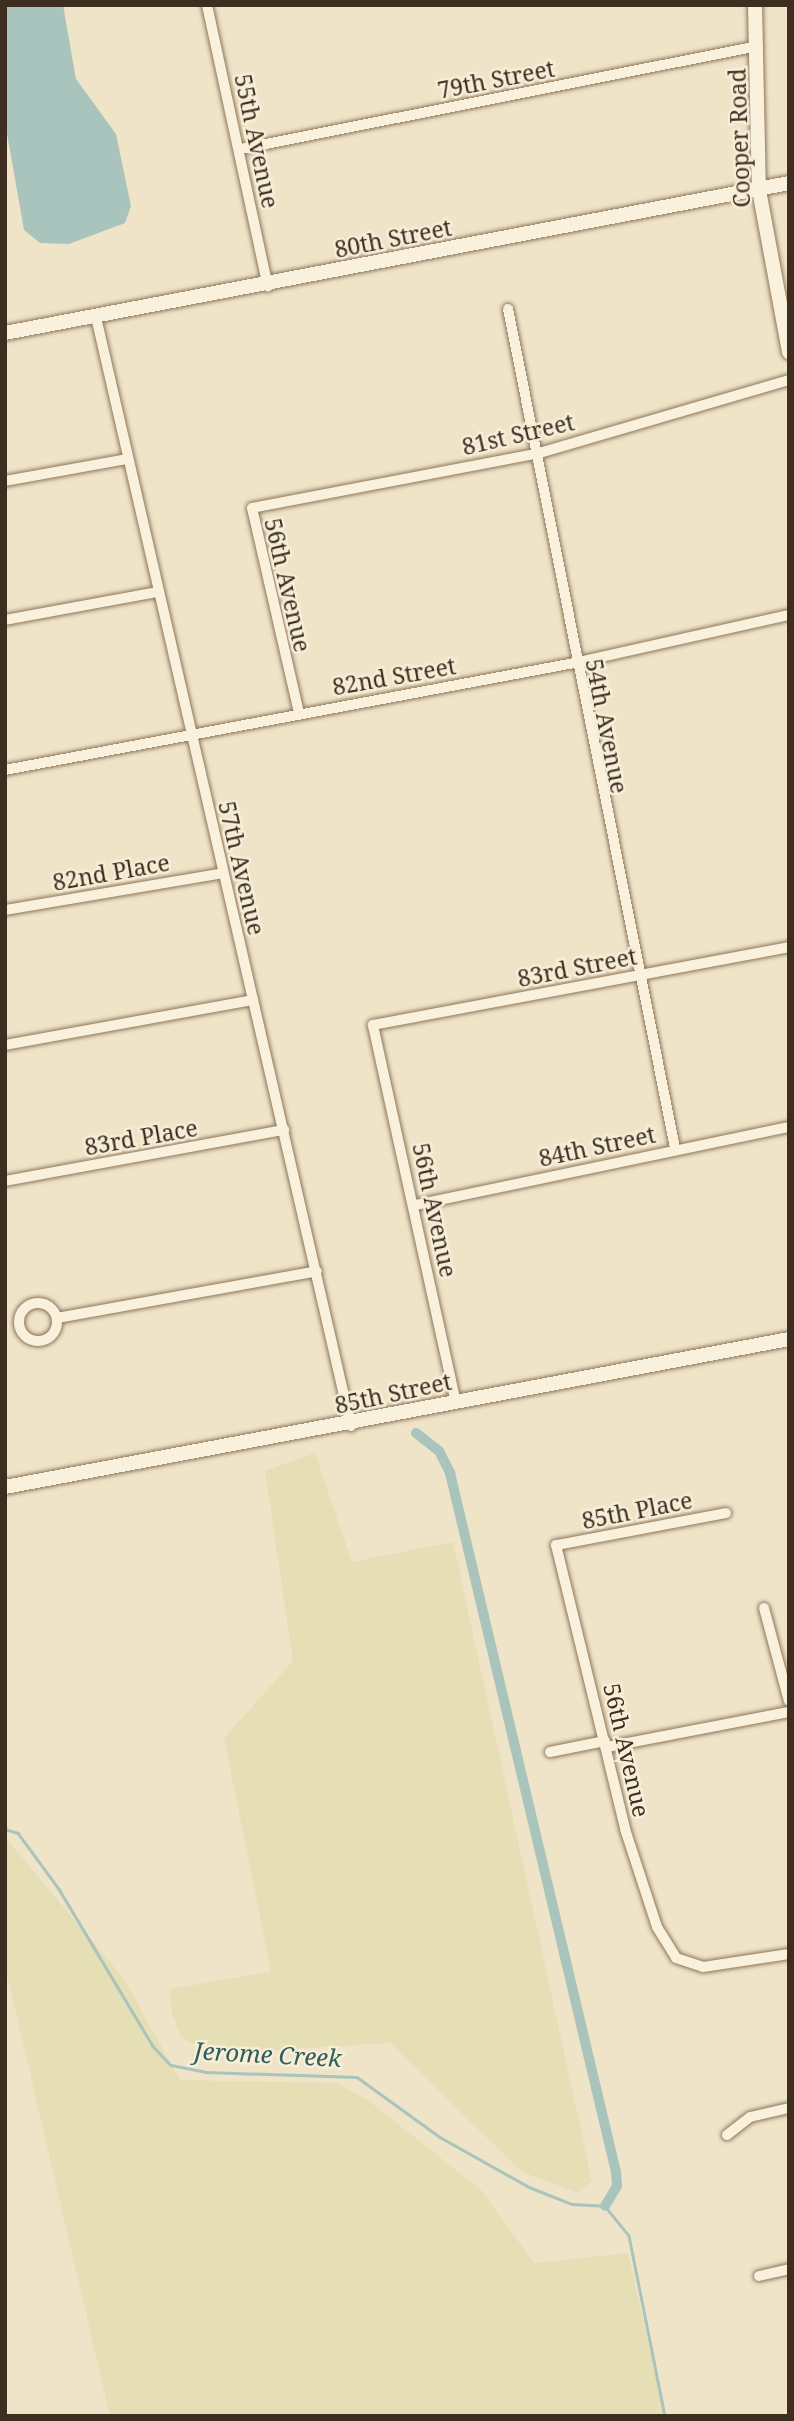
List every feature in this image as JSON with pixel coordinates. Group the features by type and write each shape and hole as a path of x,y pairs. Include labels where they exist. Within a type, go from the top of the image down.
{"street":[{"name":"55th Avenue","path":"207,5 241,149 268,286"},
{"name":"Cooper Road","path":"755,5 758,46 759,190 789,352"},
{"name":"79th Street","path":"241,149 758,46"},
{"name":"80th Street","path":"5,333 268,286 789,183"},
{"name":"54th Avenue","path":"508,309 574,663 637,976 675,1148"},
{"name":"57th Avenue","path":"96,317 351,1426"},
{"name":"81st Street","path":"252,508 536,454 789,380"},
{"path":"5,481 127,458"},
{"name":"56th Avenue","path":"252,508 299,713"},
{"path":"5,620 158,592"},
{"name":"82nd Street","path":"5,770 192,738 299,713 574,663 789,615"},
{"name":"82nd Place","path":"5,910 223,873"},
{"name":"83rd Street","path":"373,1025 789,947"},
{"path":"5,1045 253,1000"},
{"name":"56th Avenue","path":"373,1025 415,1205 456,1403"},
{"name":"84th Street","path":"415,1205 675,1148 789,1127"},
{"name":"83rd Place","path":"5,1181 284,1130"},
{"path":"57,1318 317,1271"},
{"path":"34,1303 51,1307 57,1318 46,1340 27,1338 20,1327 20,1315 34,1303"},
{"name":"85th Street","path":"5,1487 351,1426 456,1403 789,1339"},
{"name":"85th Place","path":"556,1545 726,1513"},
{"name":"56th Avenue","path":"556,1545 606,1744 657,1927 676,1958 703,1967 789,1954"},
{"path":"764,1608 789,1701"},
{"path":"550,1752 789,1712"},
{"path":"727,2135 750,2117 789,2108"},
{"path":"759,2276 789,2269"}],"shaded area":[{"path":"315,1453 352,1562 453,1542 592,2181 579,2193 522,2172 390,2043 209,2054 181,2037 172,2013 170,1989 271,1972 224,1738 293,1661 265,1471"},
{"path":"5,1837 124,1979 180,2080 337,2083 369,2101 481,2190 534,2263 628,2253 665,2416 110,2416 5,1966"}],"water":[{"path":"5,5 63,5 76,79 116,134 131,206 125,223 69,244 40,243 24,230 5,122"}],"waterway":[{"path":"416,1433 439,1451 450,1473 616,2172 617,2186 605,2206"},
{"name":"Jerome Creek","path":"5,1829 18,1833 59,1889 153,2046 171,2065 206,2072 357,2077 440,2137 529,2187 572,2204 605,2206 629,2236 665,2416"}]}
